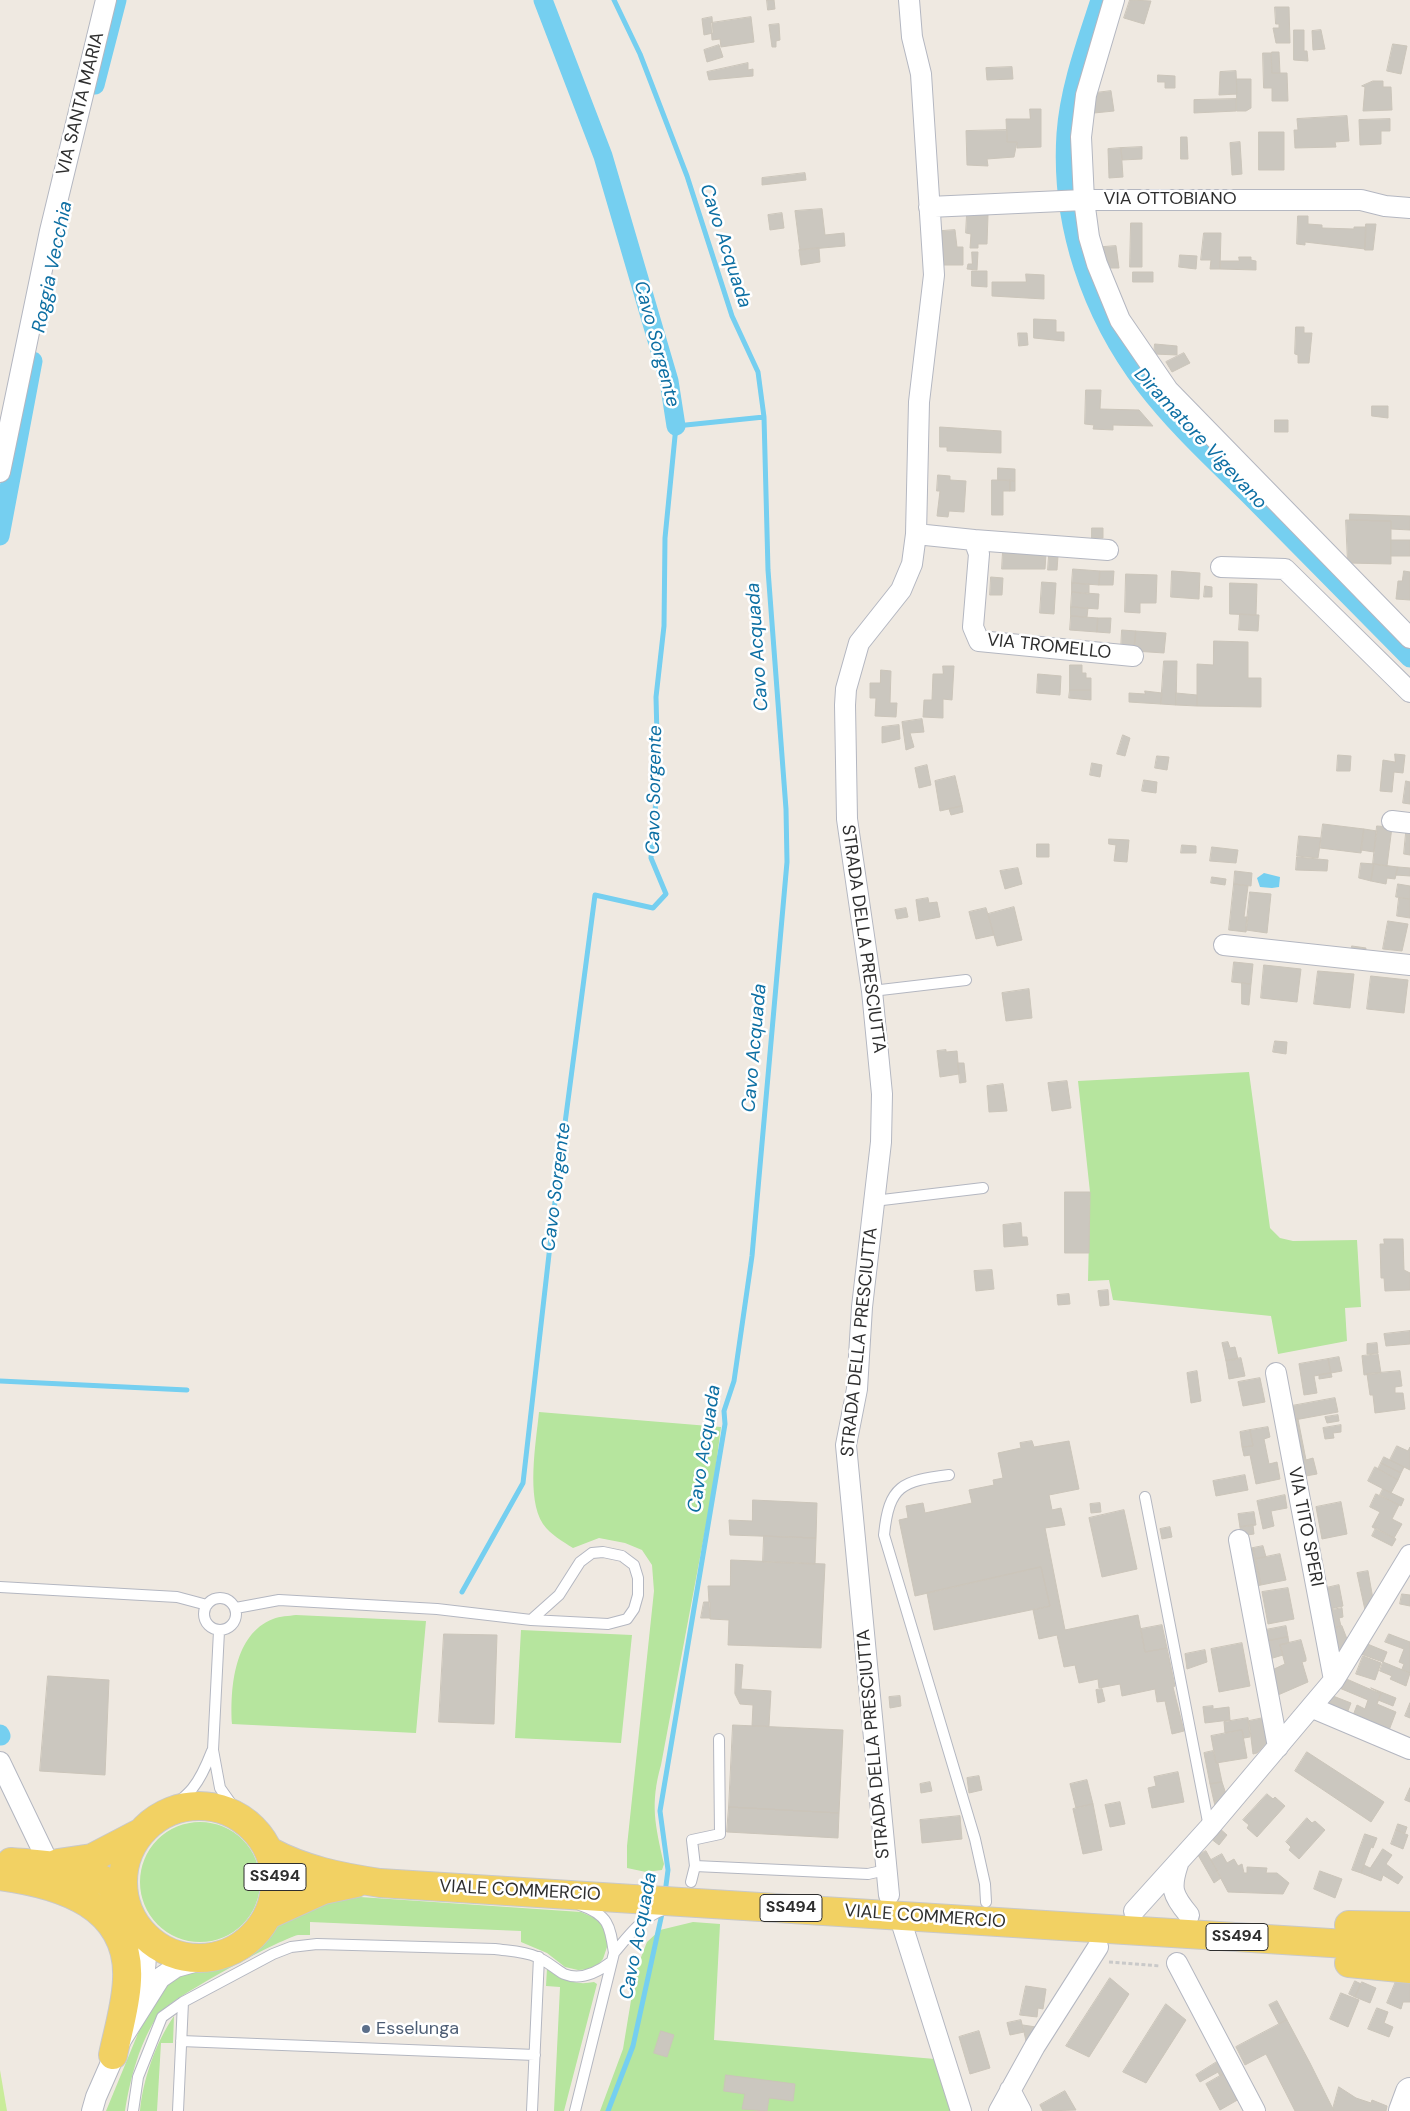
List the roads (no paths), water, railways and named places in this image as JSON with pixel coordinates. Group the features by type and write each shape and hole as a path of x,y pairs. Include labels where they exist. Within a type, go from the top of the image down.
{"main road":[{"name":"VIALE COMMERCIO","path":"0,1862 49,1864 92,1858 188,1807 202,1806 216,1808 242,1819 262,1839 269,1851 274,1866 274,1899 268,1914 251,1938 239,1947 212,1957 192,1958 172,1953 154,1943 133,1918 115,1889 94,1875 49,1864"},
{"path":"133,1918 123,1887 124,1868 130,1850 151,1825"},
{"name":"VIALE COMMERCIO","path":"269,1851 317,1872 380,1882 648,1901 688,1883 891,1894 1410,1948"},
{"path":"0,1876 37,1880 79,1897 104,1914 122,1943 128,1979 117,2048"},
{"name":"VIALE COMMERCIO","path":"268,1914 323,1890 348,1884 380,1882"},
{"path":"891,1894 1134,1912 1378,1927 1410,1926"},
{"path":"891,1894 996,1940 1093,1954 1410,1969"},
{"path":"1403,2111 1410,2092"}],"street":[{"name":"VIA SANTA MARIA","path":"0,472 50,231 106,0"},
{"name":"STRADA DELLA PRESCIUTTA","path":"909,0 912,37 921,74 934,276 919,402 916,534 912,564 901,590 859,644 846,689 847,819 872,991 882,1094 881,1142 862,1307 857,1389 846,1445 891,1894 961,2111"},
{"path":"1114,0 1094,66 1082,119 1073,201 1090,237 1108,293 1120,320 1168,390 1410,638"},
{"name":"VIA OTTOBIANO","path":"929,207 1073,201 1361,200 1384,206 1410,208"},
{"path":"916,534 1108,550"},
{"name":"VIA TROMELLO","path":"974,540 979,554 973,627 979,641 1133,656"},
{"path":"1220,567 1285,569 1410,692"},
{"path":"1224,945 1410,965"},
{"name":"VIA TITO SPERI","path":"1276,1373 1334,1680"},
{"path":"1239,1540 1278,1747"},
{"path":"1134,1912 1313,1708 1334,1680 1410,1555"},
{"path":"1313,1708 1410,1749"},
{"path":"0,1762 49,1864"},
{"path":"1178,1864 1173,1879 1174,1895 1189,1915"},
{"path":"92,2111 146,1971 147,1953 133,1918"},
{"path":"999,2111 1093,1954"},
{"path":"117,2048 160,1978 176,1967 212,1957"},
{"path":"1179,1966 1255,2111"},
{"path":"1010,2090 1021,2111"}],"lane":[{"path":"872,991 966,980"},
{"path":"874,1201 983,1188"},
{"path":"949,1475 921,1479 898,1490 887,1509 884,1535 975,1839 986,1884 986,1902"},
{"path":"1145,1497 1209,1828"},
{"path":"236,1608 279,1600 437,1609 531,1620 608,1624 627,1619 634,1609 638,1595 638,1578 634,1565 622,1556 603,1552 592,1554 580,1562 559,1595 531,1620"},
{"path":"0,1587 177,1598 206,1605"},
{"path":"222,1598 232,1603 236,1608 235,1621 231,1626 219,1631 207,1624 204,1618 206,1605 211,1600 222,1598"},
{"path":"219,1631 213,1750 220,1788 242,1819"},
{"path":"719,1739 720,1834 692,1840 688,1883 868,1874 891,1894"},
{"path":"151,1825 190,1794 203,1773 213,1750"},
{"path":"542,1892 588,1907 600,1914 611,1927 612,1958 575,2111"},
{"path":"133,2111 138,2077 162,2017 183,2002 273,1954 300,1946 317,1944 495,1949 524,1952 539,1957 565,1974 583,1976 597,1972 612,1958 634,1928 648,1901"},
{"path":"532,2111 539,1957"},
{"path":"178,2111 183,2002"},
{"path":"181,2042 535,2055"}],"water":[{"path":"1264,873 1280,877 1279,887 1260,887 1257,878"}],"waterway":[{"name":"Roggia Vecchia","path":"95,85 117,0"},
{"name":"Cavo Sorgente","path":"543,0 603,156 669,381 676,426"},
{"name":"Cavo Acquada","path":"614,0 640,54 687,176 732,316 758,372 764,417 768,570 786,809 787,862 752,1256 734,1381 724,1411 725,1424 660,1811 668,1870 665,1893"},
{"name":"Diramatore Vigevano","path":"1100,0 1074,83 1066,134 1065,168 1068,201 1083,267 1109,328 1126,358 1170,415 1410,658"},
{"name":"Roggia Vecchia","path":"0,536 33,361"},
{"name":"Cavo Sorgente","path":"462,1592 523,1483 557,1184 595,895 653,908 666,894 651,858 658,776 656,697 664,626 665,538 676,426 764,417"},
{"path":"0,1381 187,1390"},
{"name":"Cavo Acquada","path":"608,2111 633,2046 663,1909"}],"place":[{"name":"Esselunga","path":"366,2029"}]}
